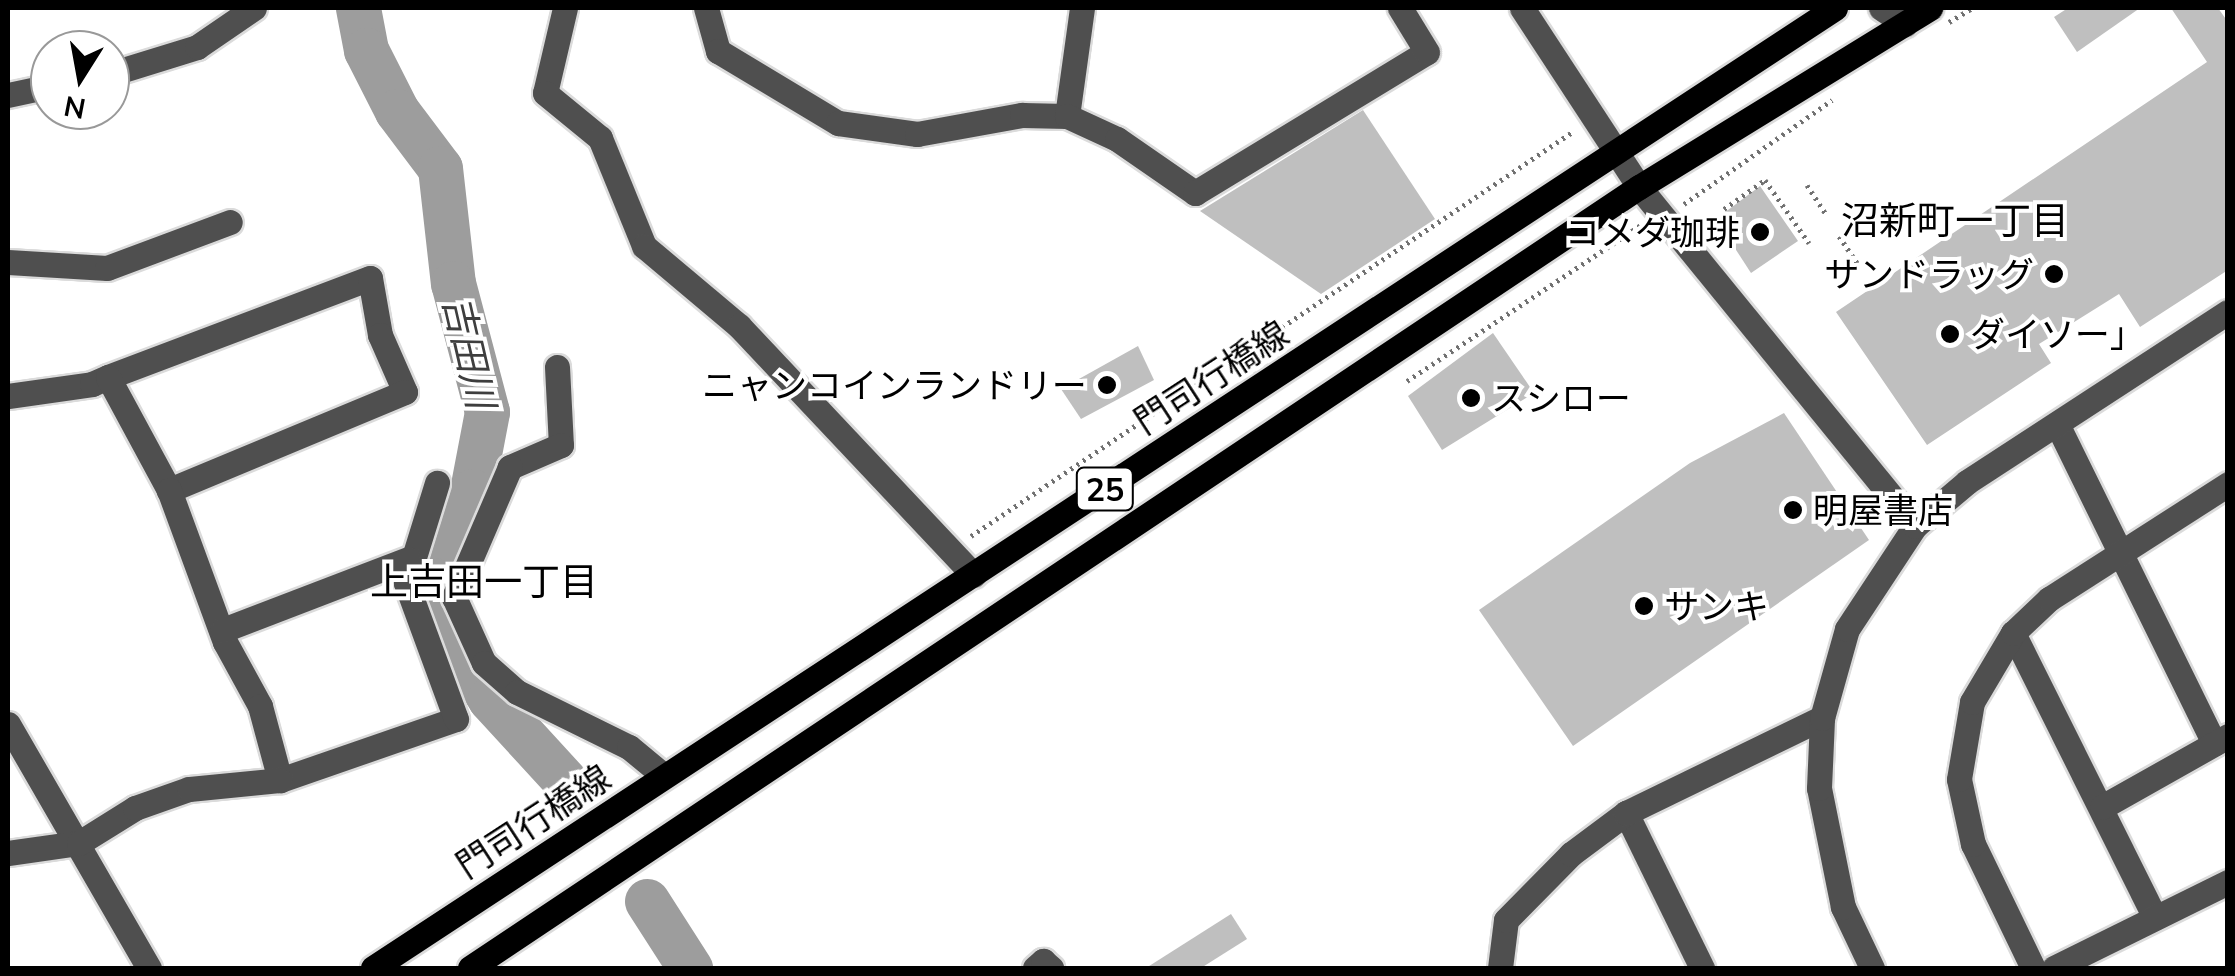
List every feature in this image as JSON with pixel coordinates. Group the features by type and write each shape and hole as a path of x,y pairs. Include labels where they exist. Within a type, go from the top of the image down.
{"main road":[{"name":"門司行橋線","path":"373,968 1836,8"},
{"name":"25","path":"470,968 1639,186 1930,8"}],"street":[{"path":"130,68 197,47 254,8"},
{"path":"565,8 544,93 600,138 644,246 739,326 974,574"},
{"path":"706,8 718,51 838,123 916,134 1022,115 1066,116 1117,139 1196,194 1427,52 1400,8"},
{"path":"1066,116 1082,8"},
{"path":"1522,8 1639,186 1915,526"},
{"path":"1882,8 1905,24"},
{"path":"8,262 108,268 230,222"},
{"path":"8,396 108,377 370,278 380,335 405,392 170,490"},
{"path":"1872,968 1826,850 1822,718 1846,629 1915,526 2057,424 2228,312"},
{"path":"557,367 561,445 510,466 454,597 484,663 506,682 628,747 664,776"},
{"path":"108,377 170,490 223,630 260,706 280,780"},
{"path":"2057,424 2120,554 2221,740 2102,807"},
{"path":"8,852 42,854 79,842 135,808 189,789 280,780 456,720 417,624 408,559 437,483"},
{"path":"2032,968 1974,844 1960,779 1972,702 2012,633 2120,554 2228,484"},
{"path":"223,630 408,559"},
{"path":"2012,633 2154,918"},
{"path":"1500,968 1506,920 1572,854 1626,813 1822,718"},
{"path":"8,724 149,968"},
{"path":"1626,813 1698,967"},
{"path":"2054,968 2228,882"},
{"path":"1035,968 1043,962 1051,968"}],"path":[{"path":"951,550 1575,133"},
{"path":"1724,210 1765,180 1809,243"},
{"path":"1807,185 1826,213"},
{"path":"1407,381 1646,221 1658,236"},
{"path":"1840,236 1858,266"}],"building":[{"path":"2068,8 2140,8 2077,52 2054,17"},
{"path":"2171,8 2218,8 2228,22 2228,270 2140,327 2119,294 2039,344 2051,363 1927,445 1836,312 2207,62"},
{"path":"1363,110 1435,219 1321,294 1200,211"},
{"path":"1760,186 1798,241 1751,273 1716,219"},
{"path":"1493,333 1534,393 1442,450 1408,396"},
{"name":"ニャンコインランドリー","path":"1138,346 1154,380 1081,419 1061,389"},
{"path":"1784,413 1869,540 1573,746 1479,610 1690,463"},
{"path":"1231,914 1247,939 1201,968 1146,968"}],"waterway":[{"name":"吉田川","path":"358,8 366,50 397,111 440,168 453,283 487,412 472,491 434,580 441,622 490,699 568,784"},
{"name":"吉田川","path":"647,901 690,968"}],"place":[{"name":"コメダ珈琲","path":"1760,232"},
{"name":"サンドラッグ","path":"2054,274"},
{"name":"ダイソー」","path":"1950,334"},
{"name":"ニャンコインランドリー","path":"1107,385"},
{"name":"スシロー","path":"1471,398"},
{"name":"明屋書店","path":"1793,510"},
{"name":"サンキ","path":"1644,606"}],"district":[{"name":"沼新町一丁目","path":"1955,221"},
{"name":"上吉田一丁目","path":"484,582"}]}
